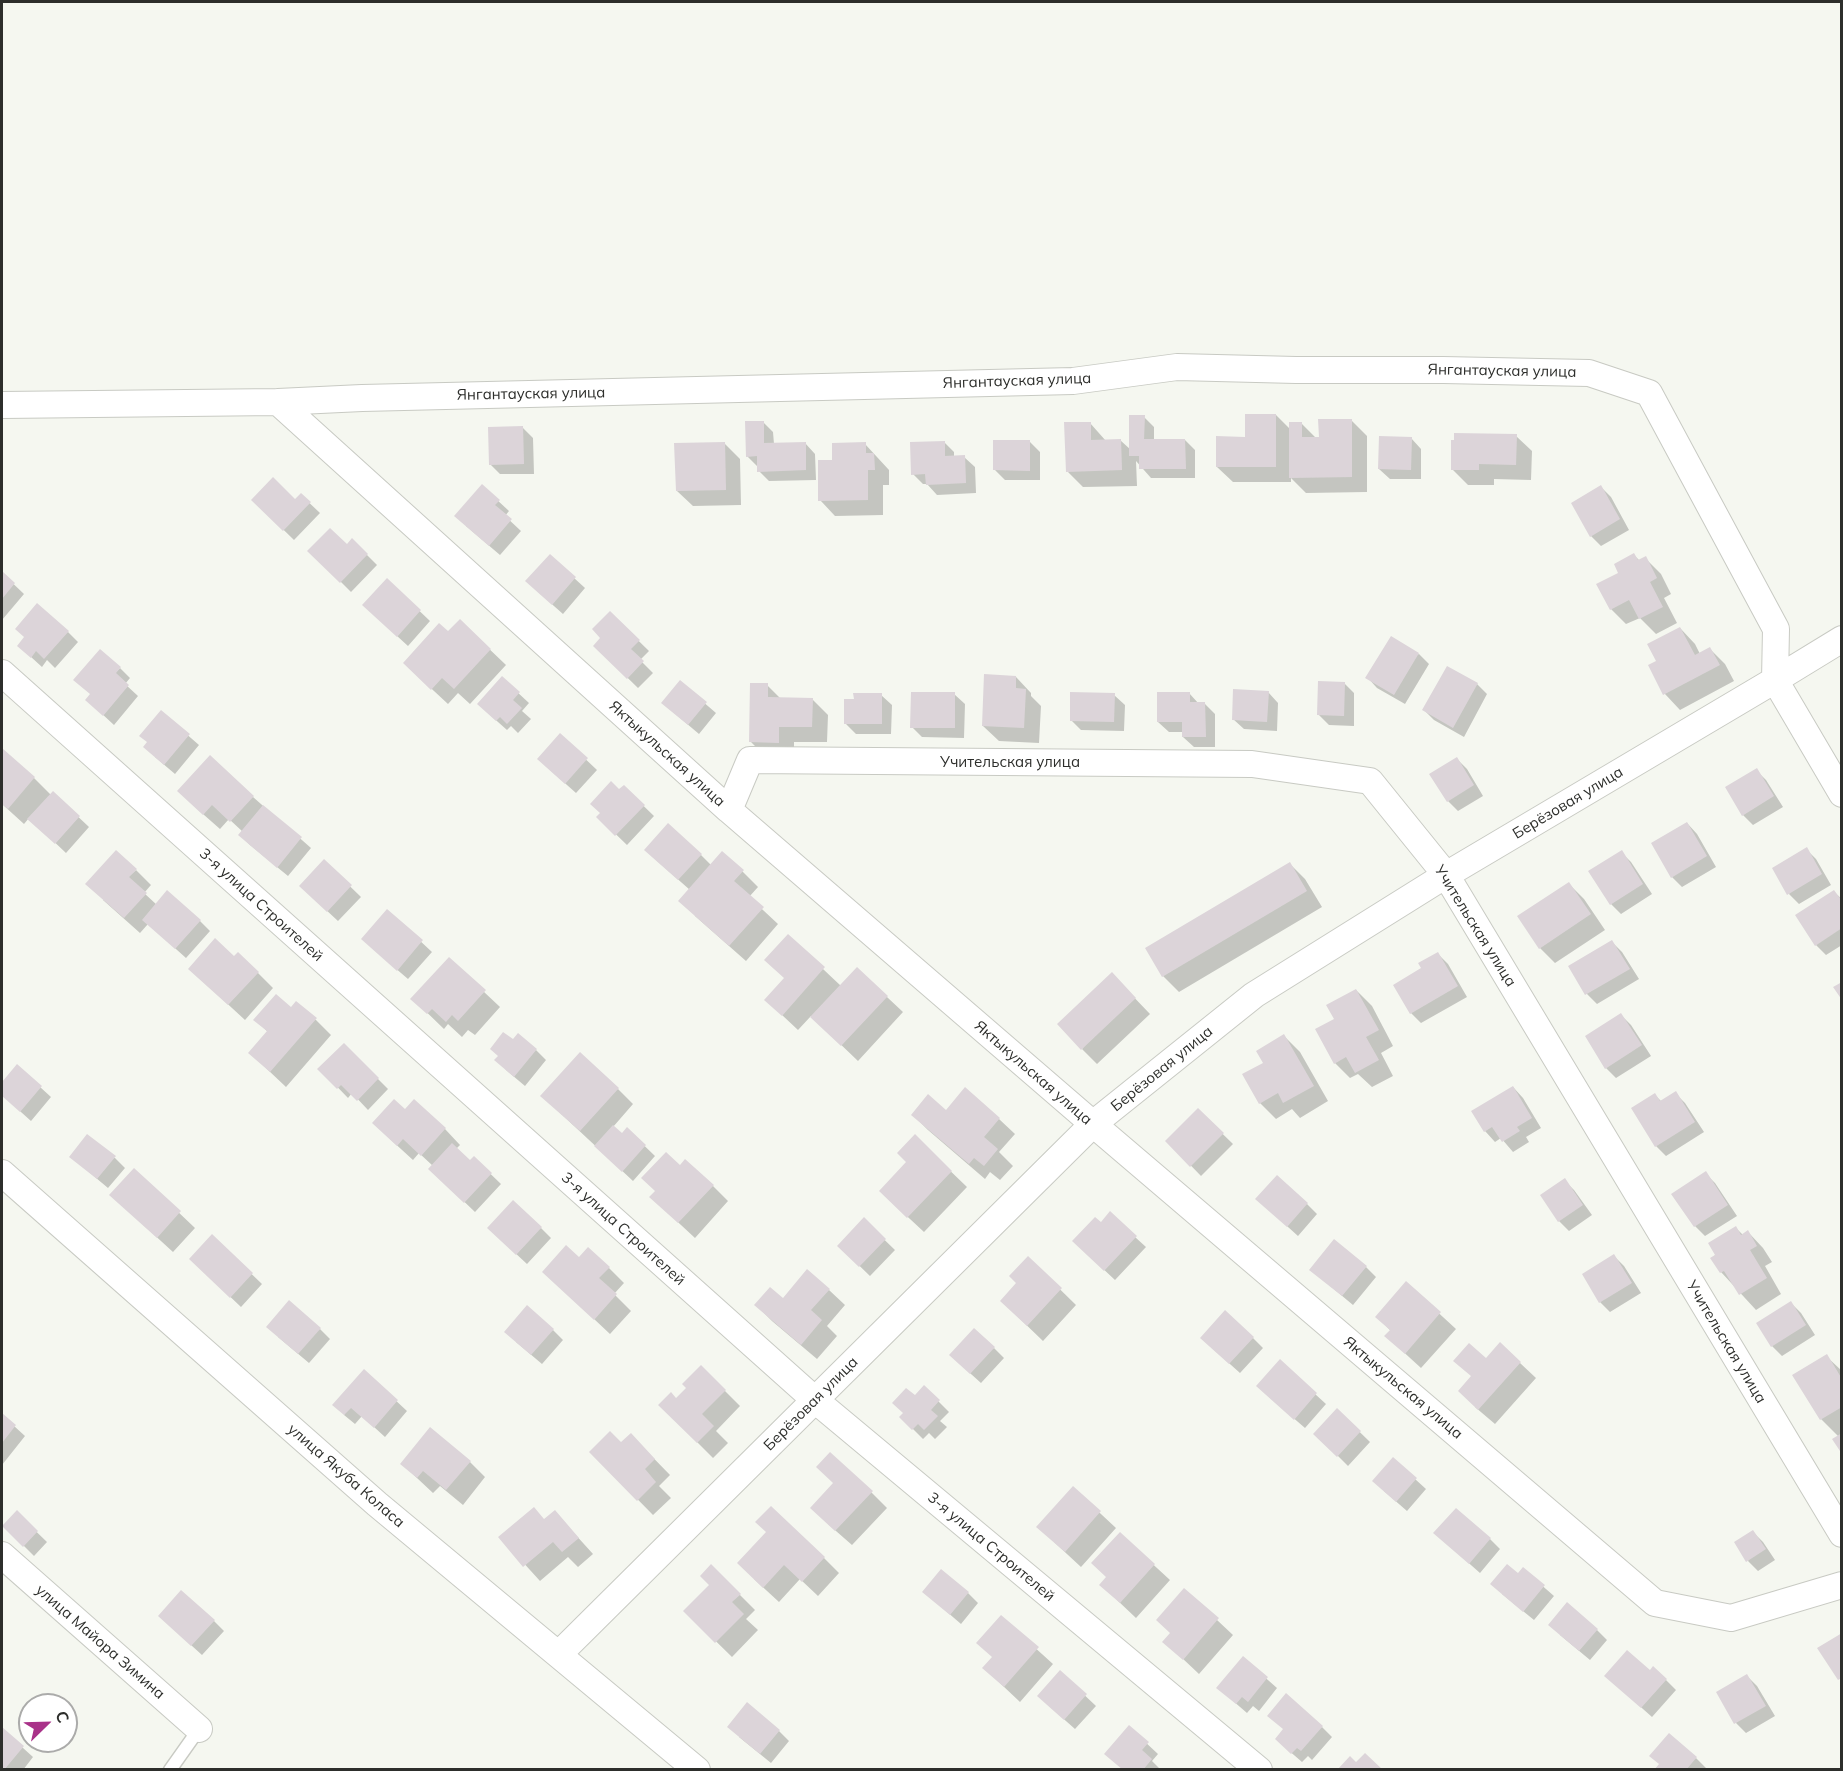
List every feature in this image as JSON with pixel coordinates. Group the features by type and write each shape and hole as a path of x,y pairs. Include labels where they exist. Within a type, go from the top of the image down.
{"street":[{"name":"Янгантауская улица","path":"2,405 278,402 1073,381 1177,367 1589,373 1649,393 1776,629 1775,680"},
{"name":"Яктыкульская улица","path":"278,402 729,810 1654,1603 1731,1618 1842,1585"},
{"name":"Берёзовая улица","path":"559,1654 1093,1124 1254,995 1446,875 1842,639"},
{"name":"3-я улица Строителей","path":"2,673 815,1400 1259,1770"},
{"path":"1775,680 1842,794"},
{"name":"Учительская улица","path":"729,810 750,760 1252,764 1370,781 1446,875 1842,1534"},
{"name":"улица Якуба Коласа","path":"2,1173 377,1504 697,1770"},
{"name":"улица Майора Зимина","path":"2,1555 199,1729"}],"lane":[{"path":"170,1770 199,1729"}],"building":[{"path":"1245,414 1276,414 1276,467 1216,467 1216,436 1245,437"},
{"path":"1129,415 1145,415 1144,439 1185,439 1186,469 1139,469 1139,456 1129,456"},
{"path":"1318,419 1352,419 1352,477 1289,478 1289,422 1302,422 1302,437 1319,437"},
{"path":"745,421 764,421 764,443 806,442 806,470 757,472 757,456 746,457"},
{"path":"1064,422 1091,422 1091,440 1121,439 1122,470 1066,472"},
{"path":"523,426 524,464 489,465 488,427"},
{"path":"1454,433 1517,434 1516,465 1479,464 1479,470 1451,470 1451,440 1454,440"},
{"path":"1379,436 1412,437 1411,470 1378,469"},
{"path":"993,440 1030,440 1030,471 993,470"},
{"path":"945,441 945,456 965,455 966,483 926,485 925,474 911,475 910,442"},
{"path":"725,442 726,490 676,491 674,443"},
{"path":"866,442 866,453 874,453 875,470 868,470 868,500 818,501 818,460 832,460 832,443"},
{"path":"273,477 295,499 301,493 311,502 283,531 251,500"},
{"path":"482,484 500,500 495,505 512,519 489,546 454,516"},
{"path":"1601,485 1620,519 1590,537 1571,503"},
{"path":"330,528 347,544 352,538 368,554 340,583 307,551"},
{"path":"1634,553 1638,560 1646,556 1657,578 1650,582 1663,607 1639,619 1629,600 1610,610 1596,584 1618,573 1614,564"},
{"path":"550,554 576,577 552,605 525,581"},
{"path":"2,571 15,583 2,599"},
{"path":"387,578 421,610 397,637 362,605"},
{"path":"37,603 69,631 44,659 36,651 31,658 17,646 24,637 15,629"},
{"path":"610,611 640,640 631,649 644,661 627,679 593,646 600,638 592,629"},
{"path":"460,619 491,649 454,689 442,678 431,690 403,663 439,623 448,631"},
{"path":"1680,627 1695,655 1710,647 1720,665 1663,695 1648,665 1656,661 1647,644"},
{"path":"1391,636 1419,653 1394,695 1365,678"},
{"path":"100,649 121,667 116,673 129,685 103,716 85,700 90,694 73,680"},
{"path":"1447,666 1478,683 1453,728 1422,710"},
{"path":"984,674 1016,676 1016,688 1026,689 1024,728 982,726"},
{"path":"502,676 520,692 513,700 522,708 507,724 500,717 496,721 477,704"},
{"path":"680,680 707,702 688,725 661,703"},
{"path":"1318,681 1345,682 1344,716 1317,715"},
{"path":"750,683 768,683 768,697 813,698 812,727 779,727 779,743 749,742"},
{"path":"1233,689 1269,691 1267,722 1232,720"},
{"path":"911,692 955,692 955,728 910,728"},
{"path":"1070,692 1115,693 1114,722 1070,721"},
{"path":"1157,692 1190,692 1190,702 1205,702 1206,737 1182,737 1182,722 1157,722"},
{"path":"853,693 882,693 882,724 844,724 844,699 854,699"},
{"path":"161,710 190,734 164,765 143,747 147,742 139,736"},
{"path":"560,733 588,758 565,784 537,759"},
{"path":"2,748 35,777 8,809 2,804"},
{"path":"210,755 254,796 230,822 212,805 203,815 177,791"},
{"path":"1457,757 1474,785 1447,802 1429,774"},
{"path":"1757,768 1774,796 1742,816 1725,787"},
{"path":"611,781 619,789 624,785 645,805 615,836 596,817 600,813 590,804"},
{"path":"53,791 80,816 55,844 27,819"},
{"path":"263,805 302,837 277,868 238,835"},
{"path":"1687,822 1707,856 1671,878 1651,843"},
{"path":"668,823 702,854 678,880 644,850"},
{"path":"1807,847 1822,874 1787,895 1772,868"},
{"path":"116,850 137,869 129,877 147,893 124,918 85,884"},
{"path":"1622,850 1643,884 1610,905 1588,871"},
{"path":"722,851 744,870 734,881 764,907 729,946 678,901"},
{"path":"324,859 352,885 327,912 299,886"},
{"path":"1290,862 1307,891 1162,977 1145,948"},
{"path":"1569,882 1591,914 1539,949 1517,916"},
{"path":"167,890 201,920 175,949 142,920"},
{"path":"1834,890 1842,901 1842,928 1815,946 1795,915"},
{"path":"387,909 423,940 397,971 361,939"},
{"path":"788,934 825,967 782,1016 764,1000 784,978 764,960"},
{"path":"215,938 234,956 238,952 259,972 228,1005 188,969"},
{"path":"1612,940 1630,969 1585,995 1568,966"},
{"path":"1438,952 1458,986 1410,1014 1393,985 1421,968 1418,963"},
{"path":"449,957 486,990 458,1021 452,1015 446,1022 432,1009 427,1014 410,999"},
{"path":"857,967 888,996 841,1046 810,1017"},
{"path":"1112,972 1136,998 1081,1050 1057,1024"},
{"path":"1842,982 1842,1000 1833,987"},
{"path":"1356,989 1379,1030 1366,1037 1379,1060 1355,1073 1346,1057 1334,1064 1315,1029 1334,1019 1326,1005"},
{"path":"276,994 291,1007 296,1001 317,1018 270,1072 248,1053 267,1031 253,1020"},
{"path":"1621,1013 1642,1045 1605,1069 1585,1036"},
{"path":"503,1032 513,1039 518,1033 537,1049 514,1077 494,1060 498,1056 490,1049"},
{"path":"1284,1034 1314,1086 1283,1103 1278,1093 1259,1104 1242,1074 1263,1063 1256,1051"},
{"path":"344,1043 379,1078 357,1101 341,1085 337,1089 317,1069"},
{"path":"580,1052 619,1088 580,1131 540,1096"},
{"path":"17,1064 42,1086 20,1112 2,1096 2,1082"},
{"path":"1513,1086 1532,1118 1517,1127 1520,1131 1502,1142 1492,1127 1484,1132 1471,1111"},
{"path":"965,1087 1000,1118 984,1137 998,1149 984,1166 974,1158 969,1164 911,1115 928,1094 946,1110"},
{"path":"1676,1091 1695,1122 1655,1147 1631,1108 1655,1093 1660,1101"},
{"path":"394,1099 405,1109 414,1099 446,1128 421,1156 403,1139 397,1146 372,1123"},
{"path":"1198,1108 1224,1133 1190,1167 1165,1141"},
{"path":"613,1125 622,1133 627,1127 646,1145 622,1172 594,1146"},
{"path":"87,1134 116,1156 97,1179 69,1157"},
{"path":"915,1134 952,1171 907,1218 879,1191 906,1162 897,1153"},
{"path":"452,1143 470,1160 474,1156 492,1173 464,1203 428,1169"},
{"path":"666,1152 680,1165 685,1159 714,1185 678,1223 649,1197 655,1191 641,1178"},
{"path":"134,1168 181,1211 157,1238 109,1195"},
{"path":"1706,1171 1728,1205 1694,1227 1671,1194"},
{"path":"1277,1175 1308,1203 1287,1227 1255,1199"},
{"path":"1565,1178 1583,1205 1558,1222 1540,1195"},
{"path":"513,1200 542,1227 516,1255 487,1228"},
{"path":"1110,1211 1137,1236 1104,1271 1072,1241 1095,1217 1101,1222"},
{"path":"864,1217 886,1239 859,1267 837,1246"},
{"path":"1736,1226 1741,1235 1748,1230 1757,1246 1750,1250 1767,1278 1739,1295 1724,1271 1720,1273 1710,1258 1715,1255 1708,1243"},
{"path":"212,1234 253,1273 230,1298 189,1259"},
{"path":"1334,1239 1367,1266 1342,1296 1309,1270"},
{"path":"566,1245 579,1257 588,1247 610,1267 599,1278 617,1294 594,1320 542,1272"},
{"path":"1614,1254 1632,1283 1599,1303 1582,1274"},
{"path":"1028,1256 1062,1288 1027,1326 1000,1301 1016,1283 1009,1276"},
{"path":"807,1269 830,1289 811,1310 822,1320 801,1345 754,1305 770,1287 783,1298"},
{"path":"1406,1281 1441,1312 1405,1354 1384,1336 1390,1330 1375,1317"},
{"path":"289,1300 321,1328 298,1354 266,1327"},
{"path":"1791,1301 1806,1325 1771,1347 1756,1323"},
{"path":"527,1305 554,1329 531,1355 504,1332"},
{"path":"1225,1310 1254,1337 1229,1364 1200,1338"},
{"path":"974,1328 995,1347 970,1374 949,1355"},
{"path":"1500,1342 1521,1362 1478,1410 1458,1391 1471,1376 1453,1361 1469,1343 1486,1358"},
{"path":"1827,1354 1842,1379 1842,1407 1820,1420 1792,1375"},
{"path":"1280,1359 1317,1393 1294,1420 1256,1386"},
{"path":"701,1365 726,1390 702,1414 714,1426 697,1443 658,1405 671,1392 676,1398 686,1388 682,1384"},
{"path":"364,1369 398,1400 374,1428 351,1408 344,1415 332,1405"},
{"path":"924,1385 940,1400 931,1410 938,1416 924,1430 918,1424 912,1430 899,1417 903,1413 892,1403 906,1388 915,1395"},
{"path":"1337,1408 1361,1431 1337,1457 1313,1434"},
{"path":"2,1413 16,1425 2,1443"},
{"path":"430,1427 471,1461 446,1490 423,1471 417,1478 400,1464"},
{"path":"610,1431 621,1442 631,1433 655,1459 645,1469 656,1482 637,1501 589,1452"},
{"path":"1842,1433 1842,1454 1832,1439"},
{"path":"830,1452 873,1491 835,1531 810,1508 833,1483 816,1467"},
{"path":"1393,1457 1417,1478 1396,1502 1372,1481"},
{"path":"1073,1486 1101,1511 1065,1552 1036,1527"},
{"path":"771,1506 825,1557 802,1582 784,1565 763,1588 737,1563 766,1532 755,1522"},
{"path":"534,1507 544,1519 555,1510 579,1538 562,1552 553,1542 523,1567 498,1537"},
{"path":"1456,1508 1491,1538 1469,1564 1433,1533"},
{"path":"17,1510 38,1531 23,1547 2,1526"},
{"path":"1753,1530 1766,1549 1746,1562 1734,1542"},
{"path":"1120,1532 1155,1564 1120,1603 1099,1585 1106,1577 1091,1563"},
{"path":"711,1564 741,1594 732,1602 744,1614 715,1643 683,1611 709,1585 700,1576"},
{"path":"1507,1564 1518,1573 1523,1567 1545,1585 1523,1612 1490,1584"},
{"path":"941,1569 969,1592 950,1615 922,1592"},
{"path":"1184,1588 1219,1618 1183,1660 1162,1642 1170,1633 1156,1620"},
{"path":"181,1590 215,1620 191,1646 158,1616"},
{"path":"1567,1602 1598,1629 1579,1651 1548,1625"},
{"path":"1001,1615 1039,1647 1004,1687 982,1668 992,1657 976,1643"},
{"path":"1842,1633 1842,1678 1838,1680 1817,1648"},
{"path":"1627,1650 1650,1670 1653,1666 1667,1679 1641,1708 1604,1676"},
{"path":"1243,1656 1268,1677 1248,1702 1242,1697 1236,1704 1216,1688"},
{"path":"1060,1670 1087,1694 1064,1720 1037,1696"},
{"path":"1747,1674 1766,1706 1734,1724 1716,1692"},
{"path":"1286,1693 1323,1726 1301,1751 1297,1748 1291,1754 1275,1739 1283,1729 1267,1716"},
{"path":"747,1702 780,1730 760,1754 727,1727"},
{"path":"1129,1725 1149,1742 1142,1750 1152,1759 1143,1770 1123,1770 1104,1754"},
{"path":"2,1727 18,1741 18,1753 2,1770"},
{"path":"1669,1733 1697,1757 1686,1770 1654,1770 1659,1764 1649,1756"},
{"path":"1365,1753 1383,1770 1337,1770 1350,1756 1356,1762"}]}
